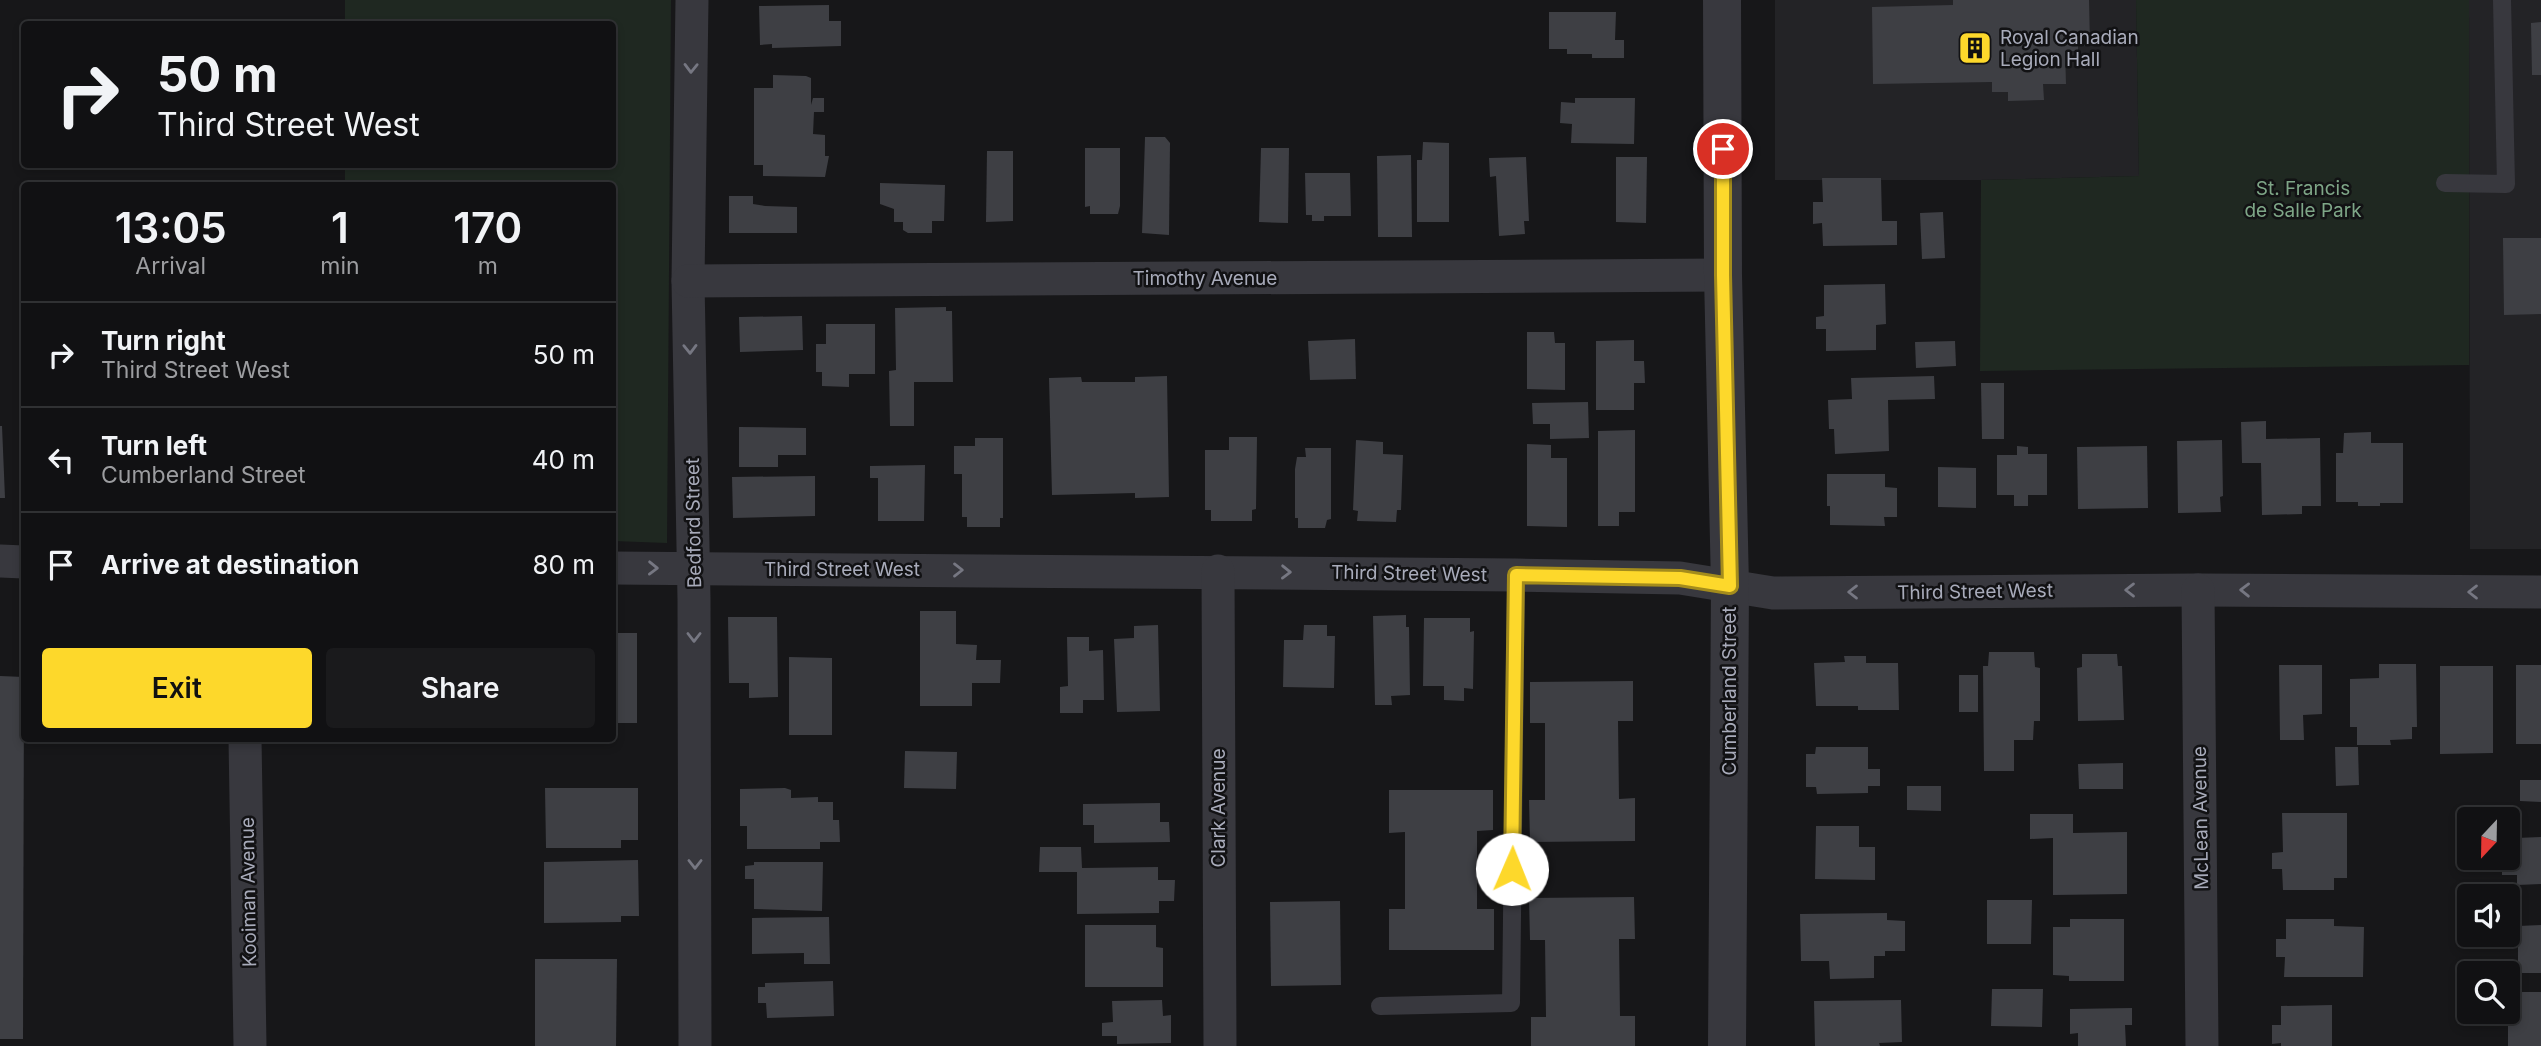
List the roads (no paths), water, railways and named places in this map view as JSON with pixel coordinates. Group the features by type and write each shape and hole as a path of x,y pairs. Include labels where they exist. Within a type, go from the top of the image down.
{"street":[{"name":"Bedford Street","path":"692,0 688,281 694,569 695,1046"},
{"name":"Cumberland Street","path":"1722,0 1723,275 1730,586 1727,1046"},
{"name":"Timothy Avenue","path":"688,281 1723,275"},
{"path":"0,561 21,562"},
{"name":"Third Street West","path":"616,568 1218,571 1680,578 1773,593 2198,590 2541,592"},
{"name":"Clark Avenue","path":"1218,571 1220,1046"},
{"name":"McLean Avenue","path":"2198,590 2202,1046"},
{"name":"Kooiman Avenue","path":"245,742 250,1046"}],"lane":[{"path":"2445,183 2506,184 2502,0"},
{"path":"1380,1006 1511,1003 1516,575"}],"place":[{"name":"Royal Canadian Legion Hall","path":"1975,48"}],"park label":[{"name":"St. Francis de Salle Park","path":"2303,199"}]}
